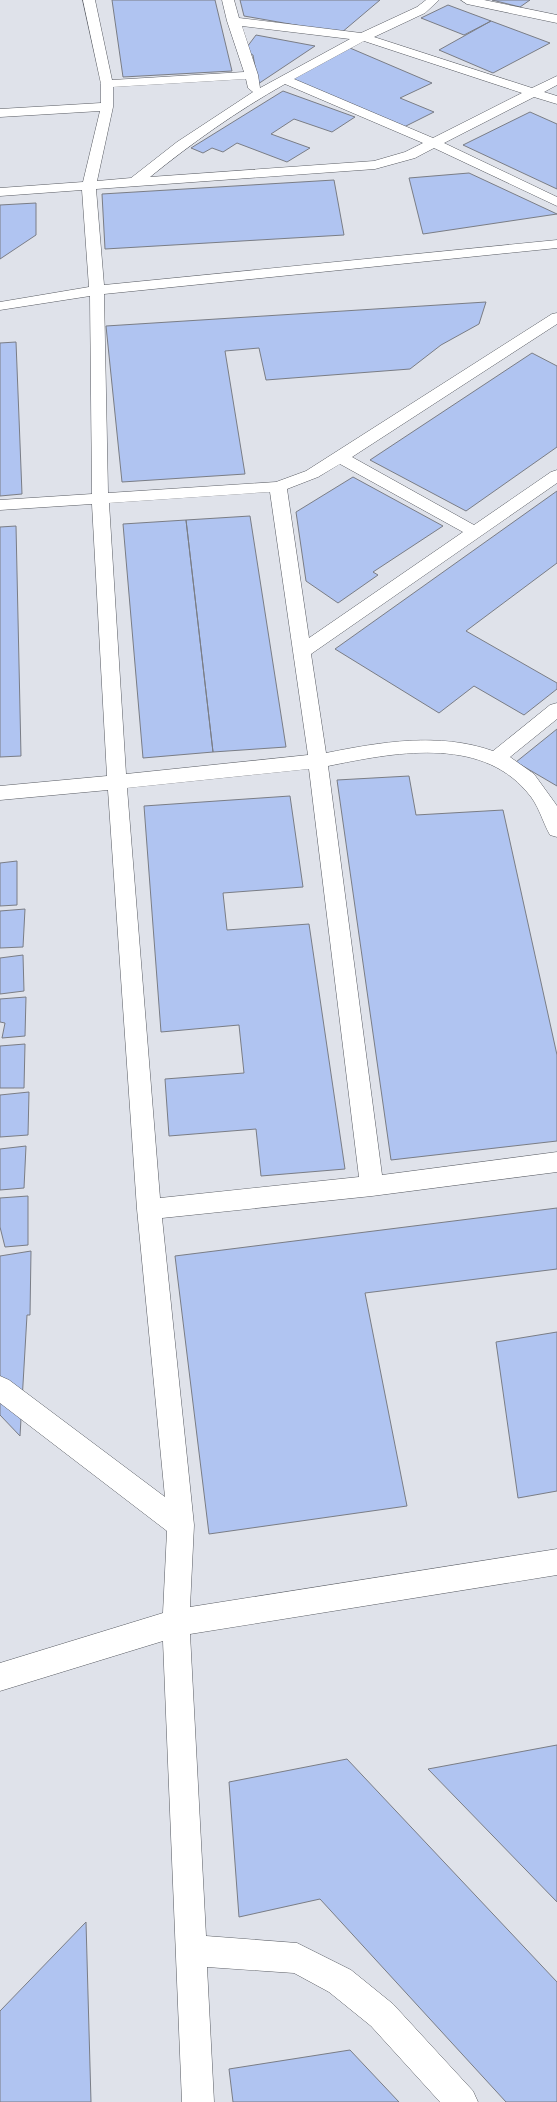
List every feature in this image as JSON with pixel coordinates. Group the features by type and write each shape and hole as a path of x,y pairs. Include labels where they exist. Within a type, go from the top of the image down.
{"street":[{"path":"89,0 107,84 107,107 89,186 97,290 100,497 117,783 149,1209 180,1525 176,1623 198,2102"},
{"path":"228,0 233,21 252,74 256,95"},
{"path":"135,182 182,145 282,79 363,37 421,10 434,0"},
{"path":"467,0 557,19"},
{"path":"527,13 540,4"},
{"path":"233,21 363,37 557,100"},
{"path":"107,84 252,74"},
{"path":"282,79 434,143 557,202"},
{"path":"0,192 375,165 410,155 557,80"},
{"path":"0,113 107,107"},
{"path":"3,304 97,290 557,244"},
{"path":"0,505 100,497 278,487 312,474 340,457 557,317"},
{"path":"340,457 475,532"},
{"path":"302,652 557,475"},
{"path":"278,487 318,761 372,1186"},
{"path":"496,758 557,709"},
{"path":"0,793 117,783 318,761 393,749 433,746 463,749 496,758 519,772 540,793 557,830"},
{"path":"149,1209 372,1186 557,1162"},
{"path":"0,1388 180,1525"},
{"path":"0,1677 176,1623 557,1562"},
{"path":"190,1950 297,1958 340,1981 382,2015 462,2102"}],"building":[{"path":"112,0 215,0 232,71 123,77"},
{"path":"240,0 380,0 341,33 244,16"},
{"path":"492,0 530,0 520,7"},
{"path":"448,5 491,21 464,35 421,18"},
{"path":"491,21 550,43 493,73 439,50"},
{"path":"256,35 315,46 258,84 253,55 244,51"},
{"path":"350,48 432,83 400,98 434,112 400,129 291,78"},
{"path":"283,91 355,117 332,132 294,119 271,134 310,148 287,162 237,143 223,152 212,148 203,153 191,148"},
{"path":"530,112 557,124 557,189 463,145"},
{"path":"469,173 557,214 423,234 409,178"},
{"path":"334,180 344,235 105,249 102,194"},
{"path":"36,203 36,235 0,259 0,205"},
{"path":"486,302 479,324 441,345 410,369 266,380 259,348 225,351 245,474 122,482 106,326"},
{"path":"16,342 22,494 0,496 0,343"},
{"path":"532,353 557,366 557,447 466,511 370,460"},
{"path":"353,477 443,526 373,572 378,575 338,603 306,581 296,512"},
{"path":"557,491 557,563 466,631 557,683 557,689 524,715 474,686 439,713 335,649"},
{"path":"250,516 286,747 213,752 186,520"},
{"path":"186,520 213,752 143,758 123,524"},
{"path":"16,526 21,756 0,757 0,527"},
{"path":"557,729 557,786 516,762"},
{"path":"409,776 416,815 503,810 557,1055 557,1141 391,1160 337,780"},
{"path":"290,796 303,887 223,893 227,930 309,924 345,1169 261,1176 256,1129 169,1136 165,1079 244,1073 239,1025 161,1032 144,806"},
{"path":"17,861 17,905 0,906 0,863"},
{"path":"25,909 23,947 0,948 0,911"},
{"path":"23,955 24,991 0,994 0,958"},
{"path":"26,997 25,1036 2,1038 5,1023 0,1022 0,999"},
{"path":"25,1044 24,1088 0,1088 0,1046"},
{"path":"29,1092 28,1135 0,1137 0,1095"},
{"path":"26,1146 24,1188 0,1190 0,1149"},
{"path":"28,1196 28,1245 5,1247 0,1227 0,1198"},
{"path":"557,1208 557,1269 365,1293 407,1506 209,1534 175,1256"},
{"path":"31,1251 30,1315 27,1315 20,1436 0,1415 0,1256"},
{"path":"557,1332 557,1491 518,1498 496,1342"},
{"path":"557,1745 557,1902 428,1769"},
{"path":"347,1759 557,1982 557,2102 506,2102 320,1899 239,1917 229,1782"},
{"path":"86,1922 91,2102 0,2102 0,2011"},
{"path":"350,2050 399,2102 233,2102 229,2069"}]}
